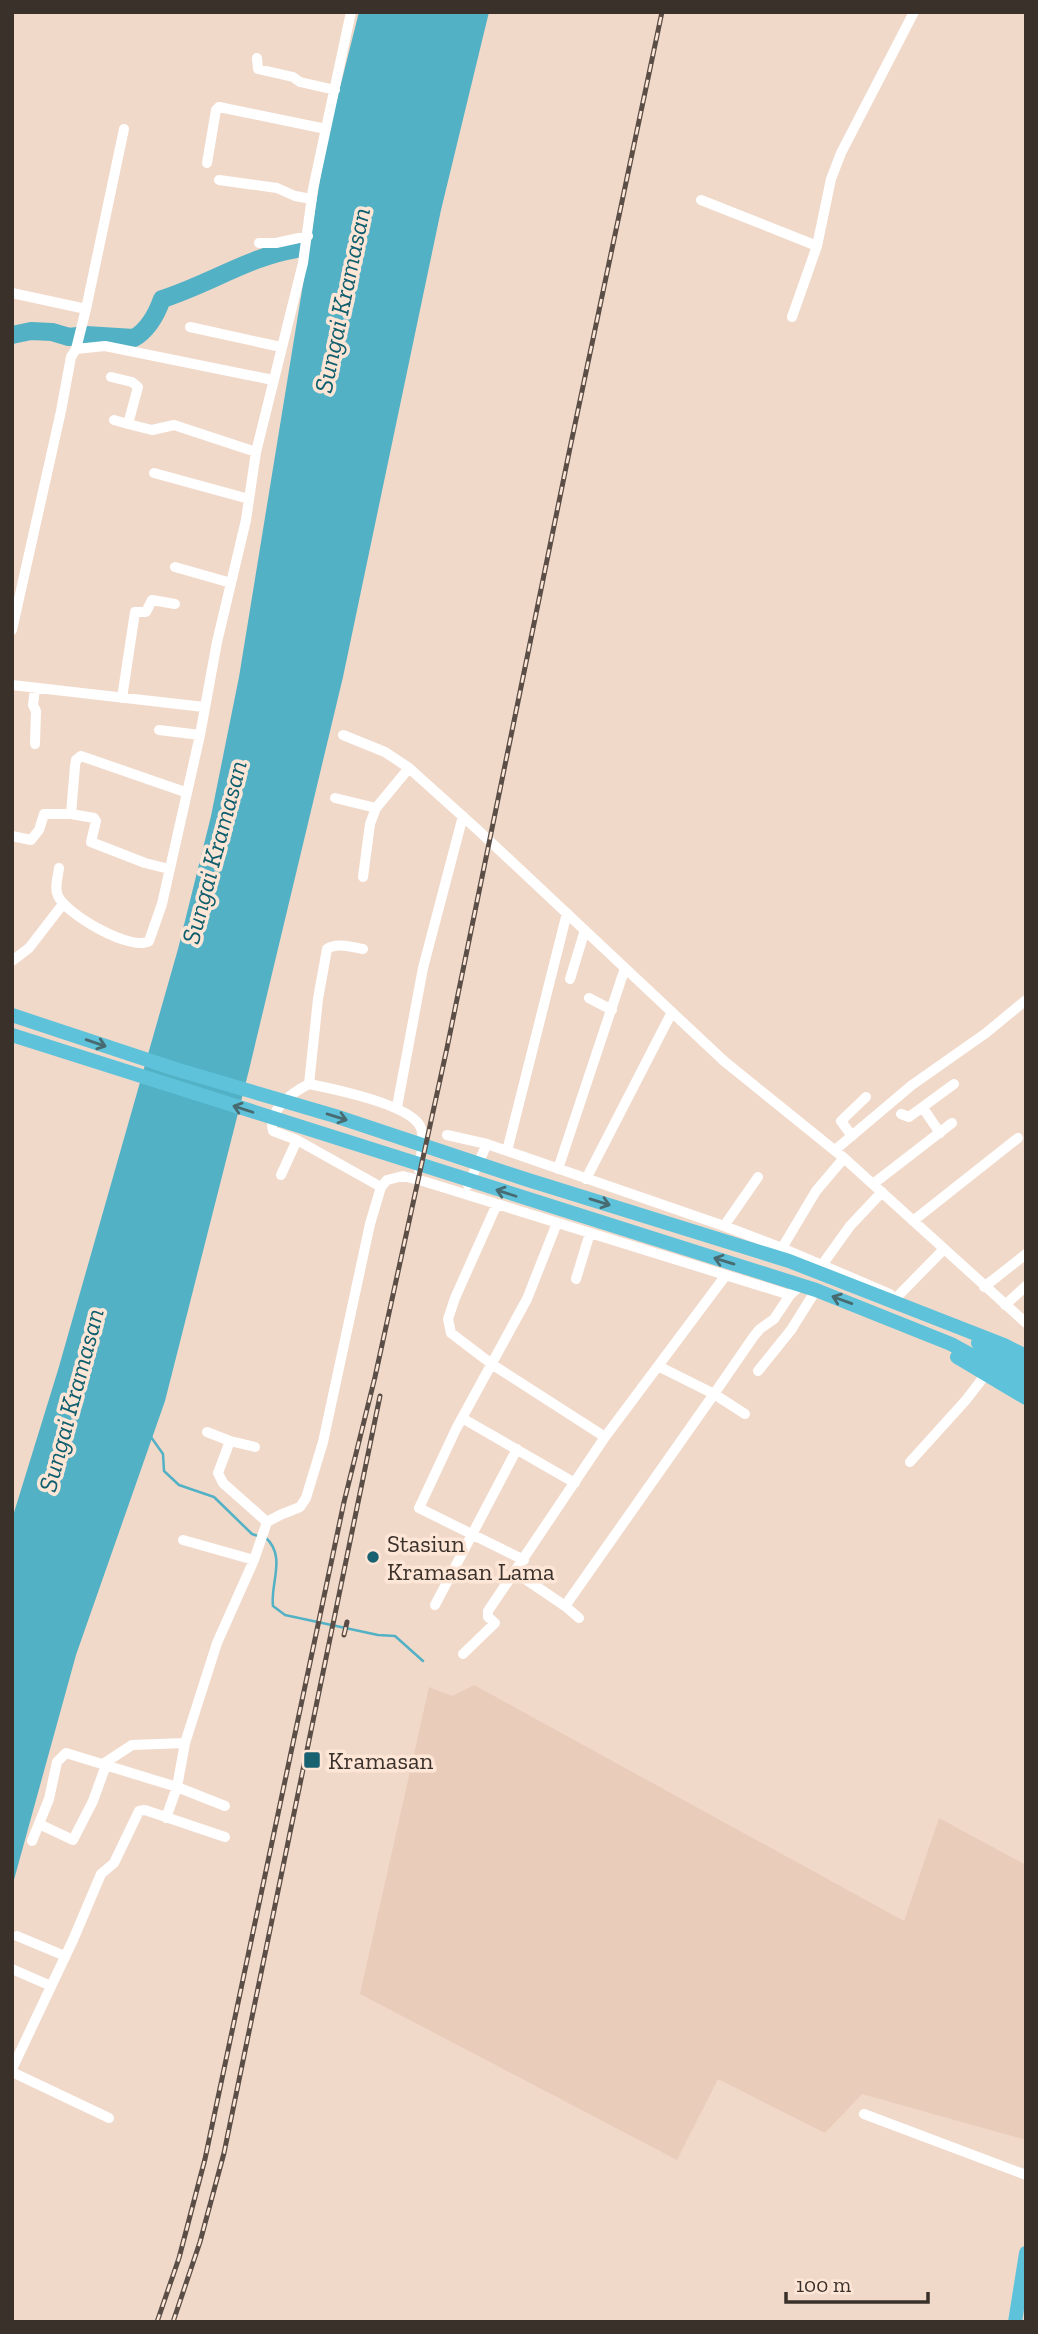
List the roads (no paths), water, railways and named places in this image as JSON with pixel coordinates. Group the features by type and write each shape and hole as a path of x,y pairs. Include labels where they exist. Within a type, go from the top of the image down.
{"highway":[{"path":"12,1015 175,1069 335,1116 525,1179 789,1261 898,1301 1026,1356"},
{"path":"12,1035 793,1287 816,1290 951,1344 995,1365 1026,1370"},
{"path":"898,1301 1026,1385"},
{"path":"995,1365 1026,1398"},
{"path":"1015,2322 1026,2253"}],"street":[{"path":"59,868 56,891 63,904 95,928 140,944 147,943 157,923 200,735 249,499 256,452 303,263 312,200 351,12"},
{"path":"793,317 817,246 831,179 841,153 914,12"},
{"path":"257,58 258,69 335,90"},
{"path":"207,163 216,110 219,107 326,129"},
{"path":"12,630 71,357 77,346 86,309 124,129"},
{"path":"219,180 277,188 312,200"},
{"path":"701,201 817,246"},
{"path":"259,243 276,243 307,237"},
{"path":"12,293 86,309"},
{"path":"190,327 281,348"},
{"path":"77,346 105,346 273,380"},
{"path":"111,377 132,382 138,387 128,424"},
{"path":"114,420 152,430 174,425 256,452"},
{"path":"154,474 249,499"},
{"path":"176,567 231,583"},
{"path":"122,698 135,612 146,612 151,600 175,604"},
{"path":"12,685 204,706"},
{"path":"35,688 35,744"},
{"path":"159,730 200,735"},
{"path":"343,735 385,752 409,768 724,1061 835,1150 1026,1323"},
{"path":"71,814 76,760 81,756 185,792"},
{"path":"363,877 370,824 376,808 409,768"},
{"path":"335,798 376,808"},
{"path":"12,836 31,840 44,814 71,814 94,818 96,821 91,842 145,863 169,869"},
{"path":"397,1107 423,968 463,816"},
{"path":"12,961 29,948 63,904"},
{"path":"507,1151 567,913"},
{"path":"570,979 584,930"},
{"path":"309,1084 318,999 327,949 337,945 363,949"},
{"path":"558,1169 625,968"},
{"path":"589,998 612,1010"},
{"path":"835,1150 912,1085 986,1033 1026,1000"},
{"path":"586,1179 672,1012"},
{"path":"380,1187 297,1140 273,1131 271,1126 290,1094 309,1084 397,1107 416,1122 422,1132 418,1180"},
{"path":"901,1114 907,1118 954,1084"},
{"path":"852,1136 841,1121 866,1097"},
{"path":"923,1108 940,1133"},
{"path":"873,1184 952,1124"},
{"path":"447,1135 487,1144 724,1226 822,1265 898,1301 944,1248"},
{"path":"913,1221 1018,1138"},
{"path":"281,1175 297,1140"},
{"path":"464,1195 487,1144"},
{"path":"782,1248 816,1191 844,1158"},
{"path":"166,1818 217,1643 254,1560 265,1526 279,1515 300,1507 306,1499 323,1442 370,1224 380,1187 387,1180 404,1177 418,1180 726,1275 793,1287 774,1319 754,1336 565,1606"},
{"path":"724,1226 758,1177"},
{"path":"822,1265 850,1226 881,1192"},
{"path":"497,1204 448,1318 451,1333 493,1365 605,1437"},
{"path":"524,1560 419,1508 462,1418 527,1299 557,1223"},
{"path":"576,1279 590,1233"},
{"path":"984,1287 1026,1254"},
{"path":"463,1654 495,1623 488,1617 488,1611 605,1437 726,1275"},
{"path":"1005,1305 1026,1286"},
{"path":"758,1371 791,1330 816,1290"},
{"path":"910,1462 995,1365"},
{"path":"659,1366 714,1394 745,1414"},
{"path":"462,1418 575,1483"},
{"path":"206,1432 255,1447"},
{"path":"230,1441 218,1468 219,1479 265,1526"},
{"path":"435,1605 517,1449"},
{"path":"183,1540 254,1560"},
{"path":"514,1572 579,1618"},
{"path":"39,1824 73,1840 93,1801 105,1765 132,1745 186,1742"},
{"path":"32,1842 51,1789 57,1762 63,1754 74,1753 225,1806"},
{"path":"109,2118 12,2071 101,1874 114,1863 139,1811 145,1810 225,1837"},
{"path":"17,1936 65,1956"},
{"path":"12,1969 51,1986"},
{"path":"864,2114 1026,2175"}],"water":[{"name":"Sungai Kramasan","path":"359,12 489,12 441,210 343,677 249,1070 165,1401 76,1655 12,1887 12,1519 58,1370 178,949 211,816 239,677 326,143"}],"waterway":[{"name":"Sungai Kramasan","path":"12,335 31,331 52,332 69,337 86,335 134,338 151,321 162,299 245,264 279,253 299,249 323,252"},
{"path":"151,1437 163,1454 164,1471 179,1485 214,1497 252,1534 258,1536"},
{"path":"265,1537 272,1544 276,1561 273,1606 285,1615 378,1635 395,1636 423,1661"}],"railway":[{"path":"157,2322 179,2258 205,2159 344,1502 375,1377 447,1048 662,12"},
{"path":"173,2322 200,2242 224,2153 380,1396"},
{"path":"344,1635 347,1622"}],"place":[{"name":"Stasiun Kramasan Lama","path":"373,1557"},
{"name":"Kramasan","path":"312,1760"}]}
